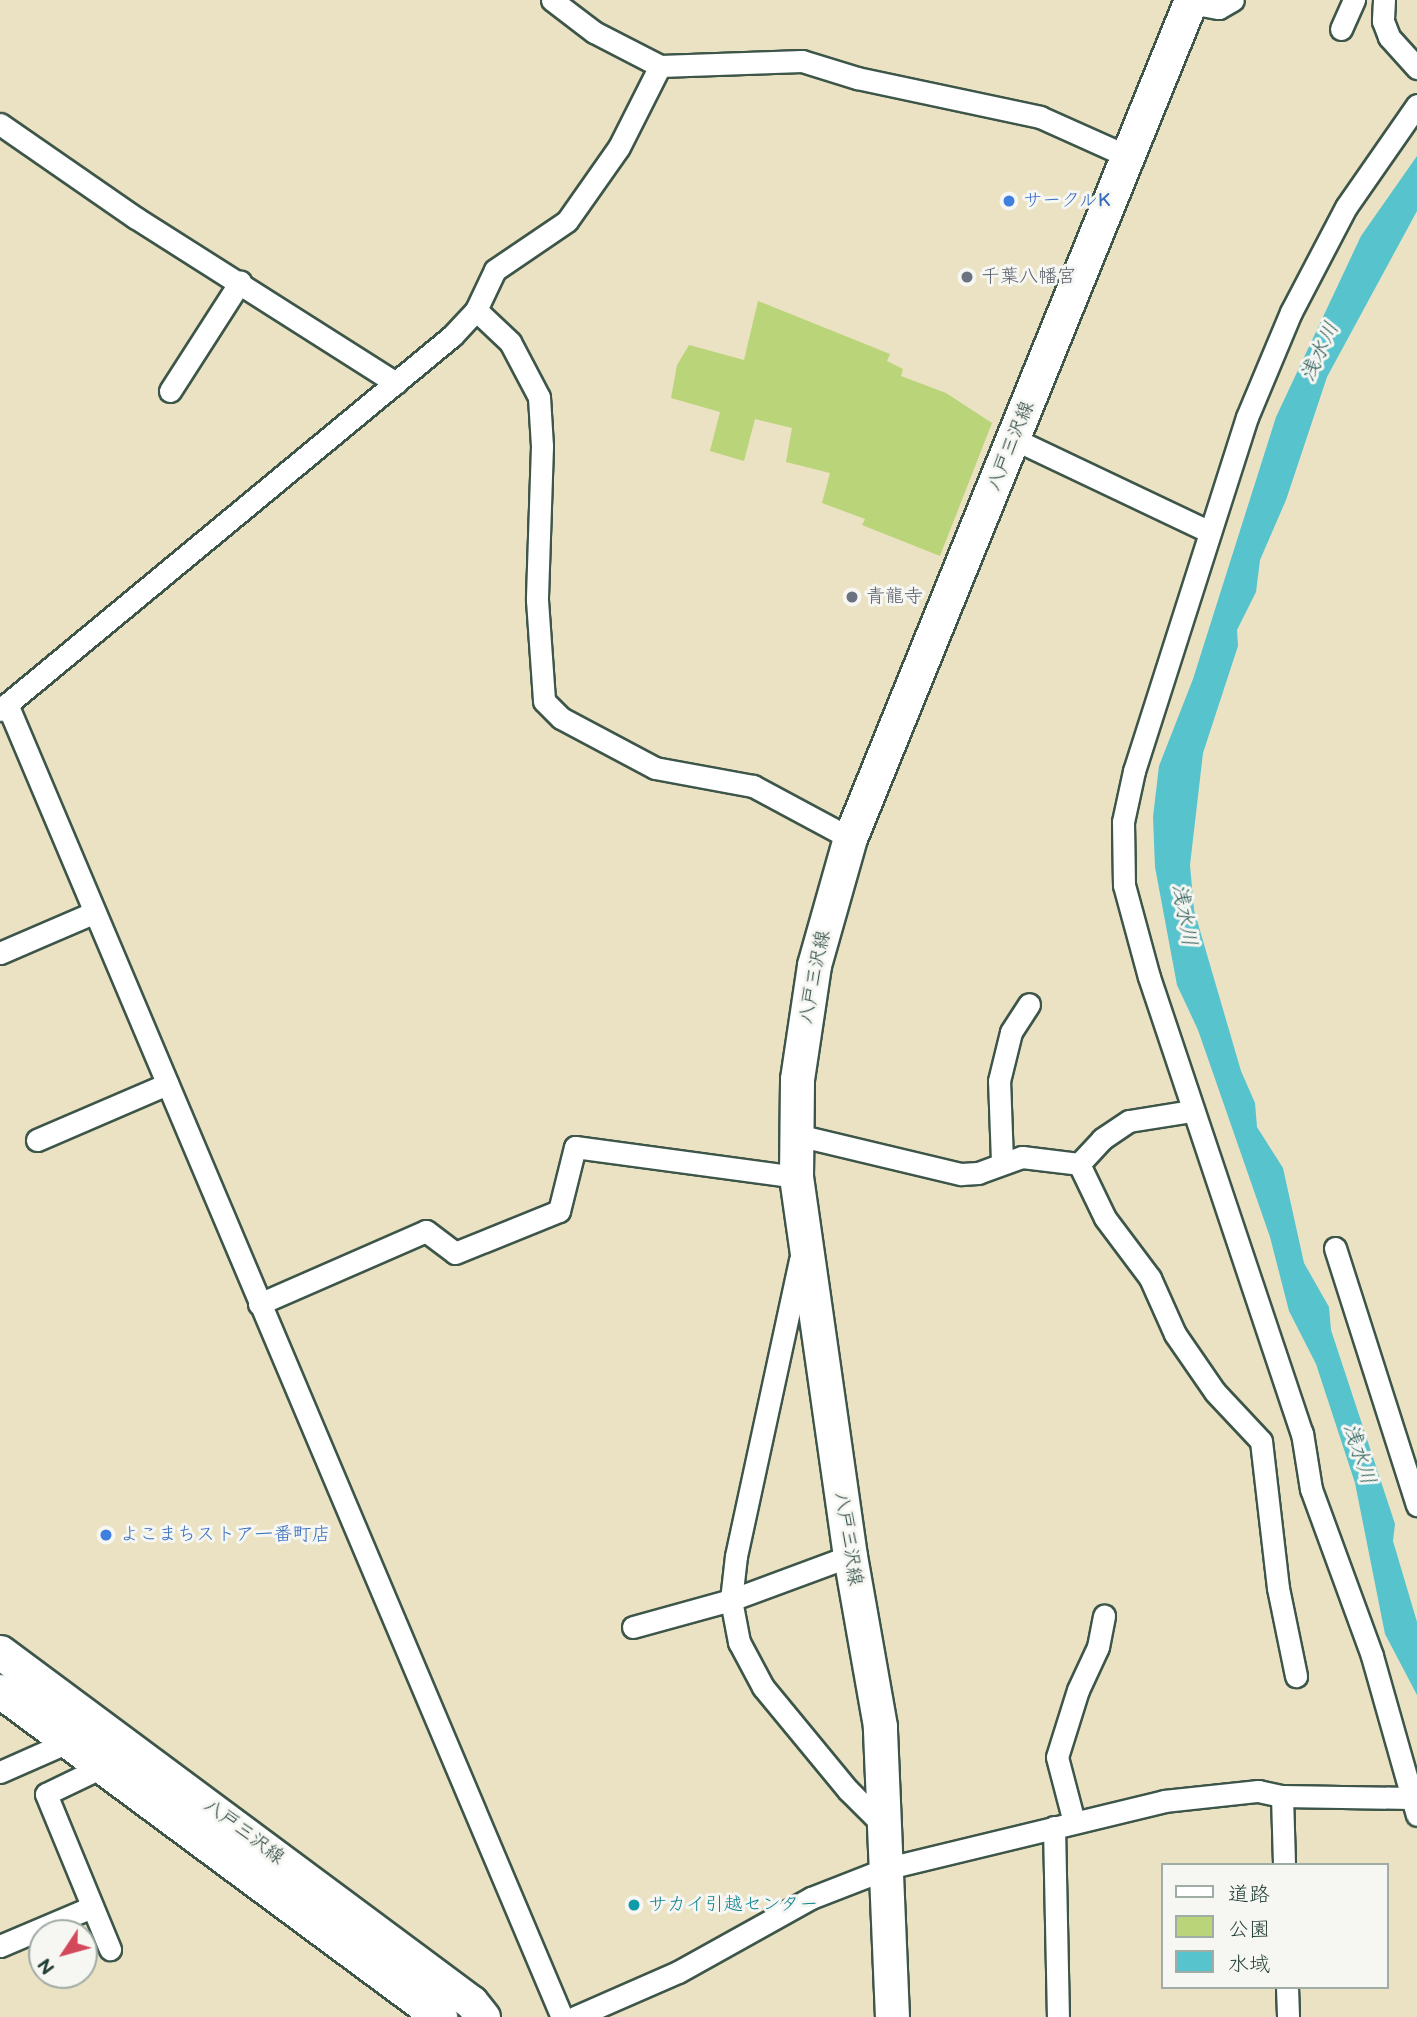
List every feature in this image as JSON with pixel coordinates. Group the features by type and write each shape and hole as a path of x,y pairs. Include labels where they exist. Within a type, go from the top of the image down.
{"main road":[{"name":"八戸三沢線","path":"892,2017 888,1868 880,1726 850,1556 803,1243 796,1177 797,1079 814,965 850,838 1191,1"},
{"name":"八戸三沢線","path":"0,1652 471,2002 482,2017"},
{"name":"八戸三沢線","path":"0,1691 440,2017"}],"street":[{"path":"552,0 594,32 660,66 802,61 857,78 1040,117 1127,156"},
{"path":"1191,1 1219,8 1233,0"},
{"path":"1341,29 1354,0"},
{"path":"1384,0 1382,21 1390,37 1417,68"},
{"path":"562,2017 95,912 4,707 396,383 476,310 495,270 567,221 619,148 660,66"},
{"path":"575,2017 678,1972 811,1898 888,1868 1164,1801 1258,1791 1282,1796 1414,1807 1371,1656 1311,1489 1302,1433 1192,1111 1124,885 1123,822 1133,771 1208,531 1247,417 1291,313 1346,207 1417,105"},
{"path":"0,124 396,383"},
{"path":"170,391 240,282"},
{"path":"476,310 510,342 539,397 542,446 537,600 544,701 561,718 655,768 753,786 850,838"},
{"path":"1014,439 1208,531"},
{"path":"0,953 95,912"},
{"path":"1002,1161 999,1081 1011,1032 1029,1004"},
{"path":"37,1140 167,1084"},
{"path":"1079,1164 1102,1139 1129,1121 1192,1111"},
{"path":"797,1136 961,1174 978,1173 1002,1161 1022,1157 1079,1164"},
{"path":"259,1304 426,1231 455,1253 559,1211 575,1147 796,1177"},
{"path":"1079,1164 1105,1218 1150,1278 1175,1334 1215,1392 1261,1441 1278,1588 1296,1675"},
{"path":"803,1243 731,1600 739,1642 763,1687 848,1790 886,1828"},
{"path":"1335,1248 1417,1504"},
{"path":"633,1627 731,1600 850,1556"},
{"path":"1074,1822 1057,1757 1078,1690 1098,1647 1104,1616"},
{"path":"0,1772 68,1742"},
{"path":"102,1767 46,1794 110,1949"},
{"path":"1282,1796 1284,1863"},
{"path":"1054,1827 1058,2017"},
{"path":"0,1945 92,1907"},
{"path":"1287,1989 1288,2017"}],"green space":[{"path":"758,301 890,354 887,361 903,369 901,376 946,393 992,423 940,556 862,525 865,519 822,503 830,473 786,462 792,428 755,419 744,461 710,451 720,412 671,398 677,365 689,345 744,360"}],"water":[{"name":"浅水川","path":"1417,156 1417,211 1327,377 1286,500 1260,560 1256,592 1237,630 1238,646 1203,753 1190,865 1194,910 1241,1071 1255,1103 1257,1127 1283,1168 1304,1263 1329,1307 1331,1330 1395,1524 1393,1541 1417,1622 1417,1695 1385,1634 1355,1483 1316,1364 1289,1311 1270,1237 1198,1030 1177,985 1155,867 1153,817 1159,766 1193,679 1276,417 1361,236"}],"place":[{"name":"サークルK","path":"1009,201"},
{"name":"千葉八幡宮","path":"967,277"},
{"name":"青龍寺","path":"852,597"},
{"name":"よこまちストア一番町店","path":"106,1535"},
{"name":"サカイ引越センター","path":"634,1905"}]}
